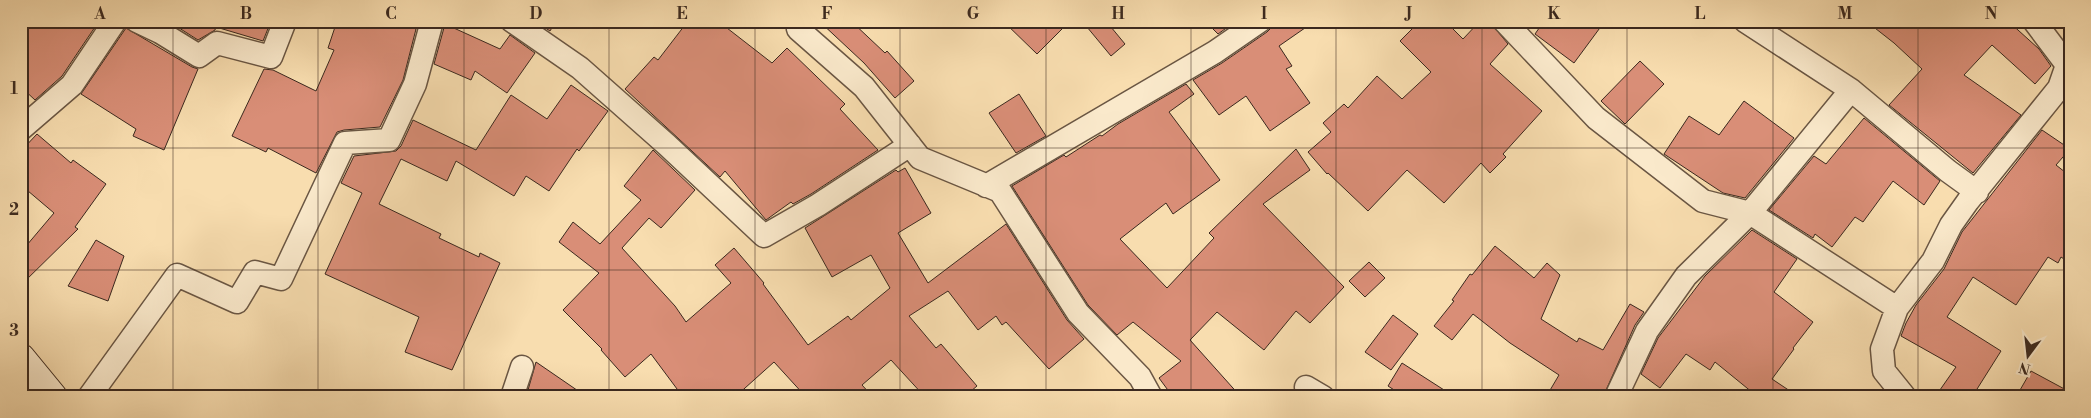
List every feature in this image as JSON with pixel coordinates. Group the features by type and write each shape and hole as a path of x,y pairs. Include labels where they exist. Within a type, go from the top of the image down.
{"main road":[{"path":"21,358 53,397"}],"street":[{"path":"21,130 72,85 115,21"},
{"path":"137,21 162,27 199,56 217,43 271,57 285,21"},
{"path":"89,397 177,275 237,302 255,272 281,279 345,143 389,140 414,84 432,21"},
{"path":"512,21 580,68 667,145 764,236 818,206 910,145"},
{"path":"803,21 798,29 864,87 920,158 1000,191 1078,313 1140,377 1151,397"},
{"path":"986,186 1215,52 1260,21"},
{"path":"1745,21 1851,90 1948,171 1977,192"},
{"path":"1905,397 1884,371 1882,349 1897,308 1933,261 1951,225 1968,201 2059,88 2067,65 2065,53 2034,21"},
{"path":"1508,23 1596,118 1702,201 1750,214 1897,308"},
{"path":"1616,397 1647,331 1686,276 1750,214 1851,90"},
{"path":"512,397 522,367"}],"building":[{"path":"21,21 99,21 62,76 35,100 21,87"},
{"path":"177,21 271,21 263,41 216,27 215,30 198,40 176,26"},
{"path":"337,21 392,21 416,29 403,80 380,127 337,132 316,173 268,148 266,152 232,136 264,69 273,70 316,91 334,50 328,48"},
{"path":"535,21 556,21 550,31"},
{"path":"688,21 718,21 772,63 787,48 845,104 840,109 878,150 811,194 793,204 791,202 766,220 725,171 720,177 625,89 654,57 658,60"},
{"path":"819,21 851,21 885,53 887,51 914,81 895,98 864,63"},
{"path":"1003,21 1070,21 1037,54"},
{"path":"1082,21 1106,21 1125,44 1111,56"},
{"path":"1205,21 1236,21 1218,34"},
{"path":"1273,21 1315,21 1279,46 1292,66 1286,69 1310,103 1270,131 1246,96 1219,115 1193,80 1222,63 1267,32 1272,27"},
{"path":"1420,21 1445,21 1463,39 1480,21 1489,21 1508,44 1490,64 1542,111 1503,154 1506,157 1490,173 1481,163 1444,203 1407,170 1368,211 1327,174 1308,152 1331,132 1323,123 1344,104 1348,108 1377,76 1402,99 1431,72 1400,41"},
{"path":"1544,21 1605,21 1574,63 1535,34"},
{"path":"1866,21 2008,21 2039,49 2051,66 2035,84 1992,45 1964,75 2021,115 1973,173 1889,105 1922,69 1894,43"},
{"path":"445,24 500,49 510,35 535,53 507,93 475,71 471,80 434,64"},
{"path":"126,28 198,69 164,150 133,136 136,129 81,94"},
{"path":"1640,61 1664,84 1625,124 1601,101"},
{"path":"1186,84 1194,94 1169,112 1220,180 1173,214 1166,203 1120,239 1167,288 1214,238 1209,233 1296,149 1310,170 1263,204 1344,287 1310,323 1296,311 1264,350 1217,312 1190,340 1241,397 1173,397 1159,378 1181,361 1133,322 1117,335 1088,305 1012,186 1064,155 1066,157 1100,135 1102,136 1118,124"},
{"path":"571,85 608,111 579,151 577,149 549,191 526,176 514,196 456,161 447,181 401,159 379,204 441,234 439,238 479,257 480,253 500,263 452,370 405,352 419,317 325,274 362,193 341,183 354,156 396,151 401,146 413,120 476,150 511,95 547,119"},
{"path":"1019,94 1046,136 1016,153 989,113"},
{"path":"1744,101 1794,138 1745,198 1723,193 1664,154 1689,116 1719,135"},
{"path":"1864,118 1940,181 1924,205 1893,181 1863,222 1855,217 1832,247 1815,234 1813,238 1769,210 1814,156 1826,164"},
{"path":"2042,130 2070,149 2056,165 2070,176 2070,263 2061,257 2058,263 2048,257 2016,305 1973,277 1947,317 2001,351 1972,397 1935,397 1956,367 1901,336 1906,323 1916,305 1944,269 1962,232"},
{"path":"37,134 71,163 73,160 106,184 75,227 78,229 21,285 21,252 54,213 21,185 21,151"},
{"path":"653,150 695,190 661,228 649,218 622,248 675,306 686,322 731,283 715,265 734,248 764,283 808,345 848,316 851,320 890,288 871,255 832,277 805,228 896,170 898,172 905,168 931,213 898,233 928,283 1006,224 1067,320 1084,339 1049,369 1006,322 1002,325 996,316 978,330 948,291 909,316 936,348 941,344 977,386 964,397 925,397 891,360 862,385 873,397 806,397 774,362 735,397 683,397 651,354 625,377 602,349 563,310 599,273 559,242 573,222 600,244 641,200 624,186"},
{"path":"1752,230 1797,259 1774,292 1813,322 1772,379 1799,397 1758,397 1715,362 1710,370 1686,354 1660,388 1641,374 1658,338 1705,276"},
{"path":"96,240 124,256 108,301 68,286"},
{"path":"1495,246 1534,278 1547,263 1560,275 1541,319 1577,342 1579,338 1603,350 1630,304 1644,312 1635,325 1603,397 1546,397 1559,375 1510,343 1473,314 1452,340 1434,326 1454,301 1452,300 1470,274 1472,275"},
{"path":"1369,262 1385,278 1365,297 1349,281"},
{"path":"1393,315 1418,334 1391,370 1365,352"},
{"path":"536,362 587,397 526,397"},
{"path":"1402,363 1455,397 1405,397 1388,386"},
{"path":"2031,371 2070,392 2070,397 2016,397"}]}
